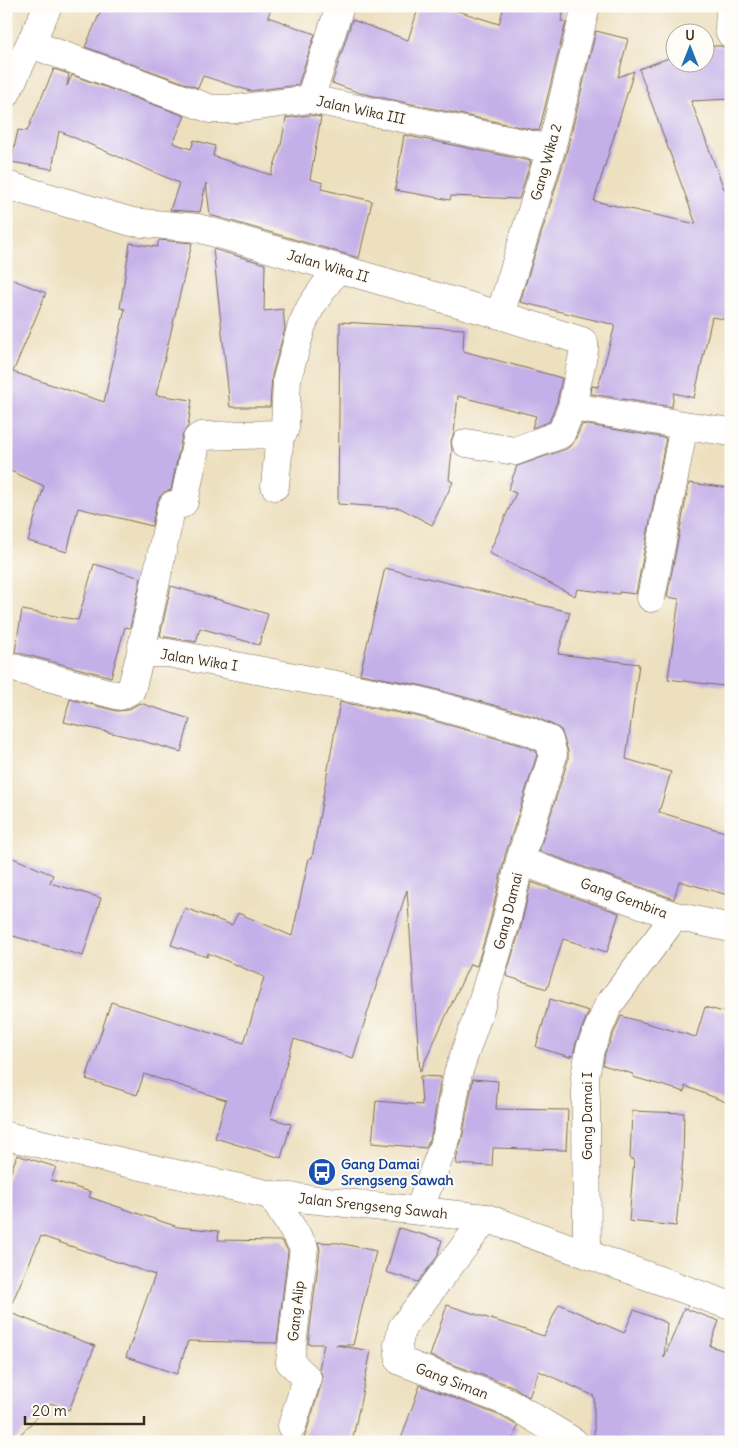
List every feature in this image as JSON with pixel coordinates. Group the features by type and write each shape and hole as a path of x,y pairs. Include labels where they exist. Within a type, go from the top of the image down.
{"street":[{"path":"6,94 48,6"},
{"path":"310,99 340,6"},
{"name":"Gang Wika 2","path":"500,315 551,149 586,6"},
{"path":"730,6 729,30 731,34"},
{"name":"Jalan Wika III","path":"31,44 211,109 236,109 310,99 551,149"},
{"name":"Jalan Wika II","path":"6,185 132,222 198,228 500,315 582,341 584,343 584,350 572,407"},
{"path":"275,486 280,434 284,431 285,427 286,379 302,325 311,306 337,269"},
{"path":"466,443 515,450 561,434 572,407 731,432"},
{"path":"651,598 684,425"},
{"path":"140,656 172,509 173,506 184,502 197,439 201,436 280,434"},
{"name":"Jalan Wika I","path":"6,666 120,696 131,690 140,656 150,653 168,652 420,701"},
{"name":"Gang Damai","path":"419,1210 448,1136 458,1074 482,1006 506,922 520,861 553,755 549,740 529,731 420,701"},
{"name":"Gang Gembira","path":"520,861 675,916 731,928"},
{"name":"Gang Damai I","path":"587,1253 585,1077 590,1049 608,1006 675,916"},
{"name":"Jalan Srengseng Sawah","path":"6,1136 271,1195 486,1218 731,1306"},
{"name":"Gang Alip","path":"271,1195 304,1247 290,1362 308,1378 292,1426"},
{"name":"Gang Siman","path":"486,1218 402,1328 398,1345 400,1361 508,1402 574,1442"}],"building":[{"path":"103,6 272,6 268,17 315,34 298,85 250,91 203,76 198,88 85,47"},
{"path":"419,6 442,6 499,24 504,6 565,6 561,21 566,22 539,131 360,93 332,83 352,20 408,40"},
{"path":"596,31 628,39 618,77 634,71 594,201 696,224 639,69 664,60 664,72 714,72 714,46 721,46 731,50 731,99 691,101 724,189 731,187 731,320 712,317 694,398 674,393 672,407 591,394 592,386 598,387 615,325 520,302 566,154"},
{"path":"54,69 69,74 67,86 72,75 185,116 173,143 191,149 194,140 215,146 213,156 271,175 281,145 286,118 309,115 321,117 310,179 323,183 321,189 372,201 359,258 210,215 206,183 200,212 170,210 179,183 59,131 52,169 11,162 18,130 27,131"},
{"path":"404,135 531,161 519,199 451,196 450,200 395,190"},
{"path":"159,240 192,243 156,395 192,400 188,426 182,436 171,490 164,492 159,498 152,526 78,508 67,552 28,541 44,486 6,469 6,277 46,293 13,372 104,402 125,309 120,308 130,243 157,247"},
{"path":"213,249 265,264 264,311 283,309 285,329 272,375 270,407 230,407"},
{"path":"340,322 464,329 463,351 562,378 557,402 549,422 532,428 536,416 458,396 454,433 451,441 449,480 453,482 432,525 400,508 338,504"},
{"path":"582,424 666,438 636,594 577,589 575,596 489,553 516,493 508,490 517,466 566,449 572,445"},
{"path":"689,483 731,488 731,687 668,679 679,599 667,597"},
{"path":"94,564 141,578 130,628 125,627 111,677 15,652 22,610 78,620"},
{"path":"385,568 570,612 558,654 639,664 626,759 671,772 659,812 731,834 731,896 679,881 674,899 539,851 568,760 568,751 561,730 533,716 424,686 360,674"},
{"path":"171,586 268,614 259,645 200,628 196,642 160,636"},
{"path":"70,699 117,711 127,710 140,703 190,719 181,752 125,736 64,722"},
{"path":"340,702 416,716 524,746 536,751 537,755 505,856 491,918 477,966 470,964 420,1072 407,890 353,1058 294,1039 270,1118 291,1124 281,1158 215,1138 226,1100 144,1074 137,1095 86,1079 111,1002 244,1043 264,977 208,953 207,957 171,945 185,908 232,925 238,913 292,936 309,858 312,858"},
{"path":"6,855 53,875 50,883 101,898 83,956 6,934"},
{"path":"531,882 619,913 607,952 563,939 547,989 506,976 521,926"},
{"path":"550,999 589,1011 576,1043 573,1056 570,1055 570,1057 536,1047"},
{"path":"705,1007 731,1014 731,1104 685,1086 685,1092 633,1077 633,1074 603,1065 605,1053 621,1016 696,1037"},
{"path":"420,1076 441,1077 432,1132 426,1148 372,1143 376,1101 422,1105"},
{"path":"473,1079 498,1081 496,1109 568,1110 566,1150 493,1148 492,1166 456,1164"},
{"path":"632,1111 684,1113 683,1158 676,1226 629,1221 634,1159 630,1159"},
{"path":"17,1155 56,1167 51,1180 91,1192 89,1197 178,1227 219,1231 218,1240 282,1241 288,1251 277,1343 188,1341 177,1374 126,1357 155,1275 41,1236 8,1312 95,1346 69,1410 51,1403 13,1442 6,1442 6,1185"},
{"path":"399,1228 442,1240 437,1257 418,1282 386,1272"},
{"path":"318,1242 339,1243 376,1251 353,1345 336,1345 371,1351 352,1442 303,1442 322,1382 322,1375 319,1369 324,1344 308,1344 320,1249"},
{"path":"559,1304 624,1333 634,1310 667,1323 664,1358 684,1308 719,1321 710,1346 731,1353 731,1442 640,1442 641,1439 594,1439 594,1396 539,1371 529,1397 514,1387 430,1356 447,1305 544,1336"},
{"path":"420,1385 501,1416 518,1426 512,1442 400,1442"}],"place":[{"name":"Gang Damai Srengseng Sawah","path":"322,1172"}]}
